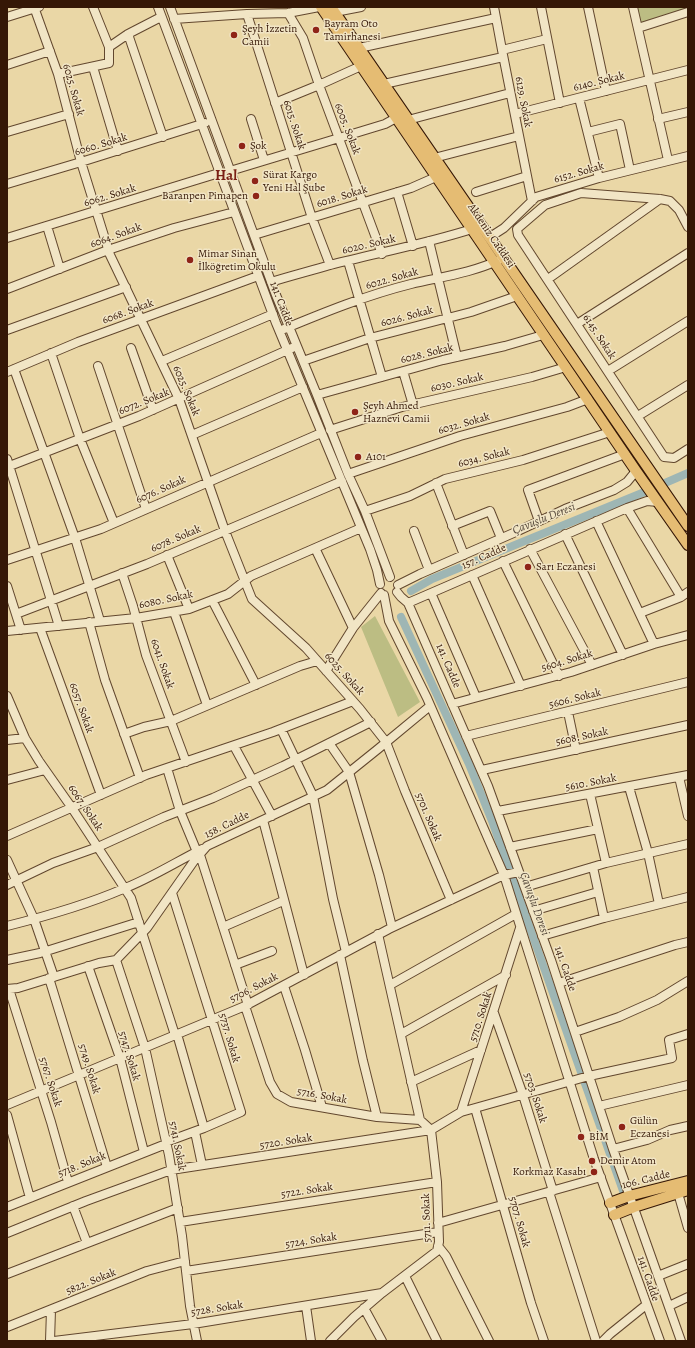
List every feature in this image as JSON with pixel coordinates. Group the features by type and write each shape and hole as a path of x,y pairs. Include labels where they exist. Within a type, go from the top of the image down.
{"main road":[{"name":"Akdeniz Caddesi","path":"320,7 472,229 499,260 653,474 688,526"},
{"name":"Akdeniz Caddesi","path":"333,10 490,238 517,296 658,502"},
{"path":"658,502 688,543"},
{"name":"106. Cadde","path":"613,1201 688,1181"},
{"name":"106. Cadde","path":"617,1214 688,1190"}],"street":[{"path":"58,74 109,63 109,47 92,7"},
{"name":"141. Cadde","path":"158,7 279,331 361,528 377,570 380,584"},
{"name":"141. Cadde","path":"170,7 271,282 348,474 365,511 390,577"},
{"path":"174,20 247,14 288,13 320,7"},
{"path":"333,10 361,7"},
{"name":"6129. Sokak","path":"494,7 532,201"},
{"path":"541,7 560,103"},
{"path":"588,7 606,91"},
{"path":"634,7 668,160"},
{"path":"7,18 36,8"},
{"name":"6025. Sokak","path":"36,8 58,74 81,162 108,250 179,399 224,531 252,599 306,648 371,722 386,742"},
{"path":"638,28 688,12"},
{"name":"6005. Sokak","path":"288,13 303,38 319,86 382,254"},
{"name":"6015. Sokak","path":"247,14 312,218 330,265"},
{"path":"109,47 128,34 161,17"},
{"path":"359,48 496,18"},
{"path":"128,34 163,137"},
{"path":"384,84 502,53 547,39"},
{"path":"7,65 50,51"},
{"path":"275,103 319,86 360,66"},
{"path":"93,67 118,151"},
{"name":"6140. Sokak","path":"515,114 688,70"},
{"path":"408,120 510,93"},
{"path":"580,98 599,178"},
{"path":"658,119 688,112"},
{"path":"7,132 69,114"},
{"path":"230,171 385,124 396,118"},
{"path":"251,119 264,160"},
{"name":"6060. Sokak","path":"7,184 118,151 211,121"},
{"path":"588,132 620,124 630,170"},
{"path":"434,158 519,136"},
{"name":"6152. Sokak","path":"490,238 504,228 536,197 599,178 688,156"},
{"name":"6062. Sokak","path":"7,238 219,173"},
{"path":"476,192 527,176"},
{"name":"6018. Sokak","path":"254,235 411,188 436,177"},
{"path":"397,192 413,246"},
{"name":"6145. Sokak","path":"660,199 581,193 545,205 517,229 518,235 664,457 674,458 688,449"},
{"path":"548,279 660,199 670,202 679,210 688,227"},
{"name":"6064. Sokak","path":"7,289 108,250 174,228 234,212"},
{"path":"47,226 60,269"},
{"name":"6020. Sokak","path":"271,282 330,265 429,242 472,229"},
{"path":"429,242 457,357"},
{"path":"577,324 688,253"},
{"name":"6022. Sokak","path":"279,331 358,300 410,284 438,279 499,260"},
{"path":"348,261 358,300 382,377"},
{"name":"6068. Sokak","path":"10,370 141,318 258,276"},
{"path":"7,330 126,287"},
{"name":"6026. Sokak","path":"303,360 370,338 471,312 517,296"},
{"path":"162,361 273,314"},
{"path":"608,371 688,321"},
{"name":"6028. Sokak","path":"317,395 403,371 544,335"},
{"name":"6072. Sokak","path":"8,464 44,453 153,410 297,346"},
{"path":"131,348 153,410"},
{"path":"51,353 80,439 114,523"},
{"path":"98,366 146,509"},
{"name":"6030. Sokak","path":"330,430 413,405 532,377 566,367"},
{"path":"10,370 44,453 75,538 88,586 100,621"},
{"path":"403,371 413,405"},
{"path":"638,416 688,385"},
{"path":"192,435 303,387"},
{"name":"6032. Sokak","path":"348,474 447,440 567,407 588,399"},
{"name":"6034. Sokak","path":"365,511 410,496 445,479 523,460 610,432"},
{"name":"6076. Sokak","path":"7,560 75,538 114,523 322,433"},
{"path":"539,521 528,490 625,454"},
{"path":"8,464 59,626"},
{"name":"157. Cadde","path":"398,589 429,570 564,509 614,490 639,474"},
{"name":"6078. Sokak","path":"16,614 167,555 342,481"},
{"path":"436,484 464,555"},
{"name":"157. Cadde","path":"408,603 626,508 647,501 658,502"},
{"path":"626,508 684,594 640,613"},
{"path":"452,526 490,511 501,538"},
{"path":"596,521 654,644"},
{"name":"6080. Sokak","path":"7,631 136,618 189,609 228,594 252,576 361,528"},
{"path":"414,531 429,570"},
{"path":"565,534 623,654"},
{"path":"315,548 353,628"},
{"path":"530,549 592,665"},
{"path":"167,555 189,609"},
{"path":"502,561 559,676"},
{"name":"6041. Sokak","path":"122,573 146,655 186,762"},
{"path":"472,575 521,686"},
{"path":"390,577 396,580 398,589 390,596 383,594 379,587 384,579 390,577"},
{"path":"7,586 21,630"},
{"name":"141. Cadde","path":"398,589 401,598 408,603 482,770 498,811 559,983 613,1150 681,1341"},
{"path":"431,593 476,698"},
{"path":"326,671 353,628 383,594"},
{"name":"141. Cadde","path":"383,594 389,621 430,706 504,875 601,1177 613,1201 646,1305 660,1341"},
{"path":"212,600 256,685"},
{"path":"174,612 207,706"},
{"path":"89,622 105,680 140,778"},
{"name":"6057. Sokak","path":"40,628 101,795"},
{"name":"5604. Sokak","path":"452,704 559,676 654,644 688,635"},
{"path":"124,734 144,727 171,721 300,666 317,661"},
{"name":"5606. Sokak","path":"466,736 688,682"},
{"name":"6067. Sokak","path":"7,696 9,706 25,738 45,770 98,846 131,898 176,1035 204,1128"},
{"path":"7,836 140,778 234,746 353,701"},
{"name":"158. Cadde","path":"116,960 142,933 172,893 198,853 207,846 327,790 430,706"},
{"path":"568,712 576,750"},
{"path":"7,885 53,863 213,798 371,722"},
{"name":"5608. Sokak","path":"482,770 688,725"},
{"path":"281,729 313,796 363,1061 377,1117"},
{"path":"7,740 25,738"},
{"name":"5701. Sokak","path":"386,742 451,900"},
{"path":"329,743 349,772 379,875 392,927"},
{"path":"234,746 272,816"},
{"name":"5716. Sokak","path":"167,768 180,811 198,853 223,927 270,1082 277,1094 291,1102 377,1117 420,1120"},
{"path":"7,780 45,770"},
{"name":"5610. Sokak","path":"498,811 688,775"},
{"path":"678,777 688,816"},
{"path":"629,787 648,853 659,904"},
{"path":"590,794 606,863"},
{"path":"263,820 283,901 304,975"},
{"path":"510,847 598,829"},
{"path":"525,887 606,863 688,844"},
{"path":"7,926 88,903 125,889 198,853"},
{"name":"5749. Sokak","path":"7,860 34,919 45,952 51,978 107,1167"},
{"path":"593,867 604,918"},
{"name":"5706. Sokak","path":"7,1105 246,1006 392,927 504,875 519,872"},
{"path":"533,911 598,892"},
{"name":"5737. Sokak","path":"166,1143 241,1112 172,893"},
{"path":"542,936 604,918 688,897"},
{"path":"223,927 283,901"},
{"path":"390,985 516,914"},
{"path":"7,960 45,952 138,922"},
{"name":"5710. Sokak","path":"461,1112 520,928"},
{"path":"378,934 420,1120 431,1130"},
{"path":"559,983 688,942"},
{"path":"235,965 272,951"},
{"path":"8,989 18,988 88,966 116,960"},
{"name":"5741. Sokak","path":"116,960 145,1048 166,1143 178,1208 196,1341"},
{"name":"5747. Sokak","path":"88,966 120,1058 144,1152"},
{"path":"401,1034 506,975"},
{"path":"575,1032 619,1017 657,1000 688,981"},
{"path":"284,986 322,1107"},
{"name":"5767. Sokak","path":"8,989 41,1090 68,1182"},
{"name":"5703. Sokak","path":"494,1013 523,1095 596,1341"},
{"name":"5720. Sokak","path":"7,1233 171,1170 431,1130 461,1112 589,1076 672,1058 669,1040 688,1034"},
{"path":"411,1082 481,1050"},
{"path":"599,1106 688,1086"},
{"name":"5707. Sokak","path":"475,1108 531,1303 544,1341"},
{"path":"7,1115 30,1198"},
{"path":"613,1150 647,1140 670,1130 688,1126"},
{"name":"5711. Sokak","path":"431,1130 437,1182 438,1246 446,1256 489,1341"},
{"path":"195,1132 202,1165"},
{"name":"5718. Sokak","path":"7,1207 166,1143"},
{"name":"5724. Sokak","path":"186,1271 438,1227 503,1205 601,1177"},
{"name":"5722. Sokak","path":"180,1222 437,1182"},
{"path":"678,1193 688,1227"},
{"path":"74,1206 86,1243"},
{"path":"7,1274 178,1208"},
{"path":"330,1341 364,1308 437,1251 438,1246"},
{"name":"5822. Sokak","path":"7,1328 147,1271 185,1261"},
{"path":"658,1276 688,1264"},
{"path":"405,1276 437,1341"},
{"name":"5728. Sokak","path":"54,1341 76,1340 193,1324 382,1293"},
{"path":"669,1306 688,1296"},
{"path":"603,1341 646,1305"},
{"path":"306,1306 311,1341"},
{"path":"364,1308 382,1341"},
{"path":"50,1341 51,1310"}],"green space":[{"path":"636,7 688,7 688,8 639,25"},
{"path":"375,616 420,702 398,717 361,627"}],"waterway":[{"name":"Çavuşlu Deresi","path":"411,591 432,579 688,473"},
{"name":"Çavuşlu Deresi","path":"401,617 469,764 492,821 628,1205"}],"place":[{"name":"Bayram Oto Tamirhanesi","path":"316,30"},
{"name":"Şeyh İzzetin Camii","path":"234,35"},
{"name":"Şok","path":"242,146"},
{"name":"Sürat Kargo Yeni Hal Şube","path":"255,181"},
{"name":"Baranpen Pimapen","path":"256,196"},
{"name":"Mimar Sinan İlköğretim Okulu","path":"190,260"},
{"name":"Şeyh Ahmed Haznevi Camii","path":"355,412"},
{"name":"A101","path":"358,457"},
{"name":"Sarı Eczanesi","path":"528,567"},
{"name":"Gülün Eczanesi","path":"622,1127"},
{"name":"BİM","path":"581,1137"},
{"name":"Demir Atom","path":"592,1161"},
{"name":"Korkmaz Kasabı","path":"594,1172"}],"district":[{"name":"Hal","path":"226,176"}]}
